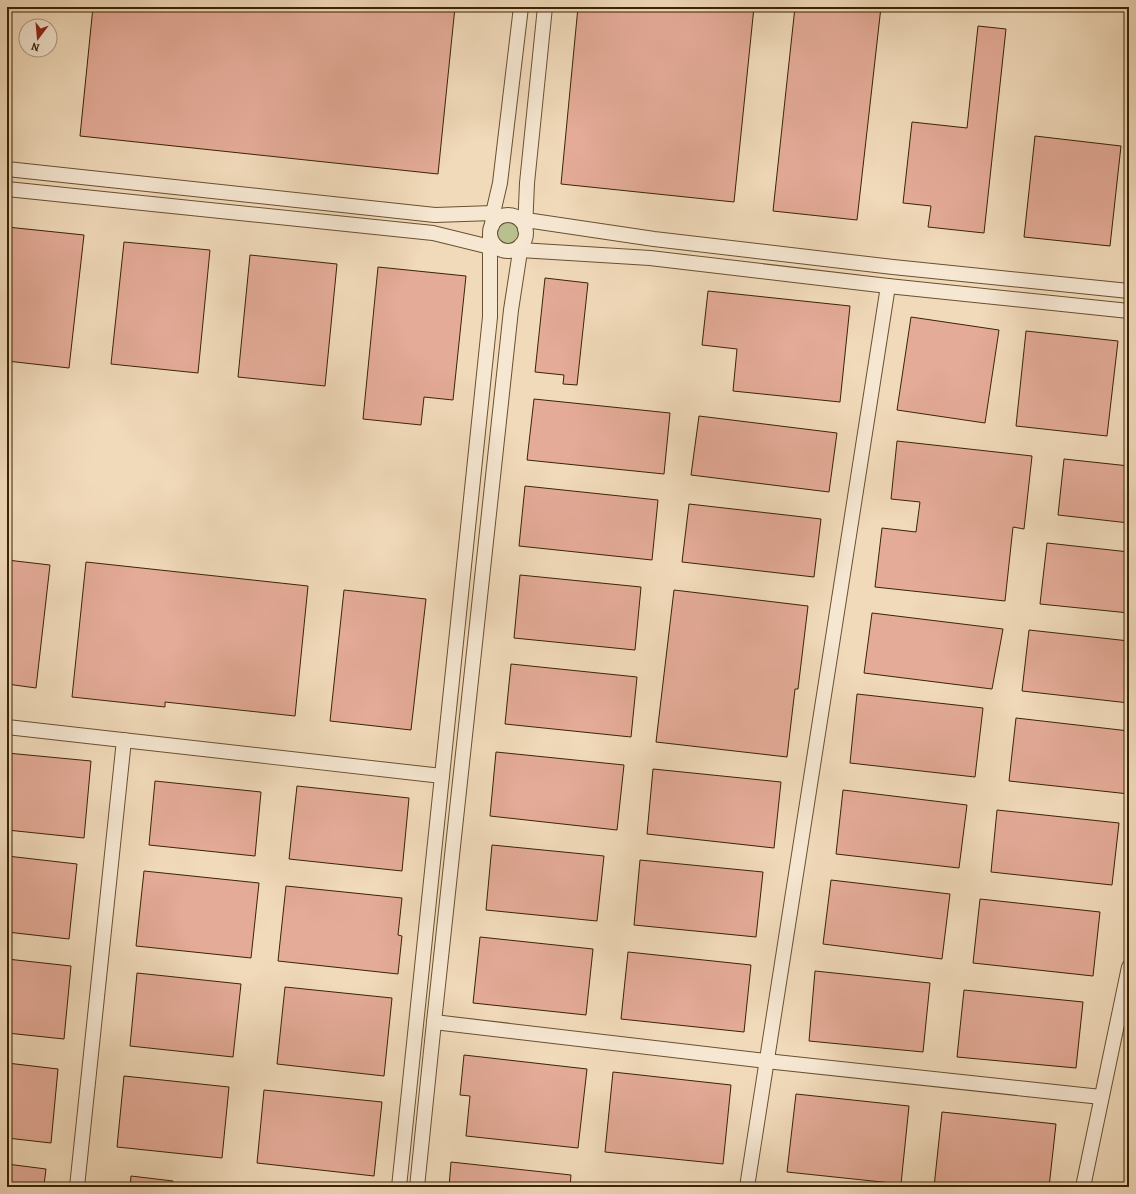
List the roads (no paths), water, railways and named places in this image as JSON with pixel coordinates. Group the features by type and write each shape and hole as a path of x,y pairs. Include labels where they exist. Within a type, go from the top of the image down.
{"street":[{"path":"399,1187 490,317 491,231 500,183 520,7"},
{"path":"417,1187 511,310 526,225 527,183 545,7"},
{"path":"7,169 435,215 491,231"},
{"path":"7,189 433,233 491,231"},
{"path":"491,231 499,218 510,216 520,220 526,225 893,267 1129,291"},
{"path":"491,231 496,246 506,251 521,248 650,258 888,286 1129,311"},
{"path":"747,1187 888,286"},
{"path":"7,727 442,776"},
{"path":"77,1187 124,740"},
{"path":"1082,1187 1129,968"},
{"path":"434,1022 766,1061 1101,1097"}]}
